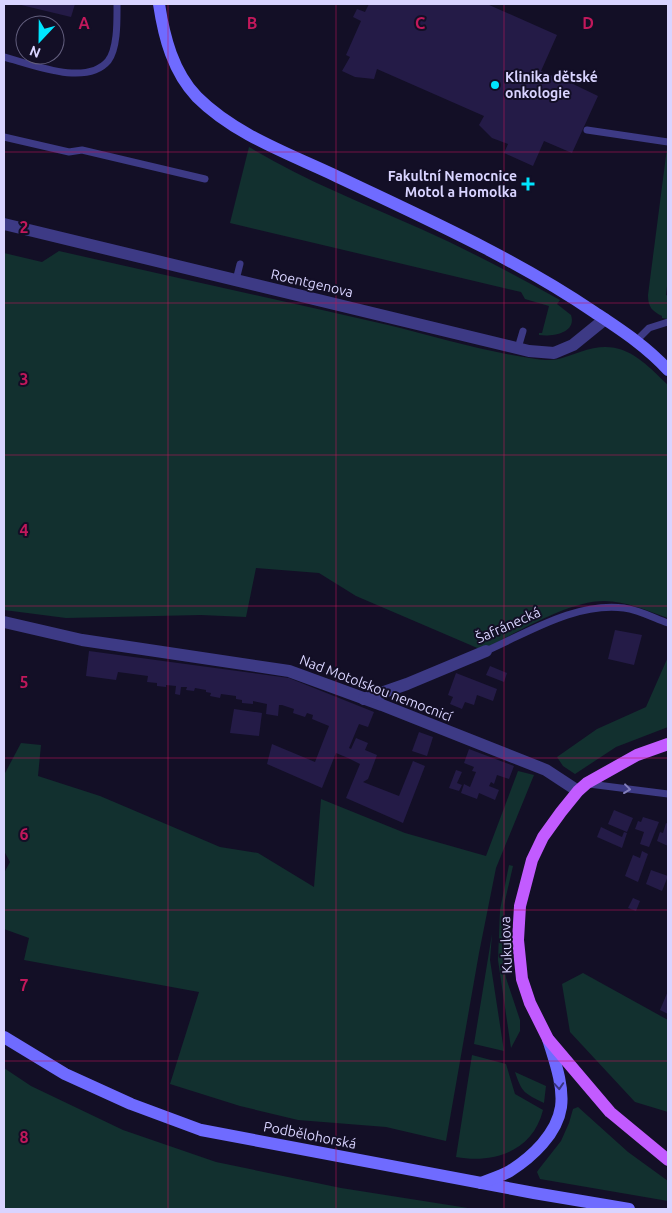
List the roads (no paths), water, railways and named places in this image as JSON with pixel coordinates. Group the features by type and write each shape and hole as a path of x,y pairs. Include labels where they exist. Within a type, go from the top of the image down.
{"main road":[{"name":"Kukulova","path":"668,744 637,754 582,787 561,812 543,838 532,860 520,906 518,940 522,979 530,1003 548,1039 610,1112 668,1160"}],"street":[{"path":"159,4 163,30 172,57 182,75 196,95 210,109 233,126 514,262 566,293 637,340 668,370"},
{"name":"Roentgenova","path":"4,224 518,348 554,353 574,345 605,319"},
{"name":"Nad Motolskou nemocnicí","path":"4,622 82,640 289,671 546,770 582,787"},
{"name":"Šafránecká","path":"364,699 486,651"},
{"name":"Podbělohorská","path":"4,1037 65,1074 131,1104 201,1130 629,1209"},
{"path":"481,1183 508,1172 532,1154 552,1133 561,1107 558,1073 548,1039"}],"lane":[{"path":"4,57 70,73 84,73 98,68 108,60 116,37 117,4"},
{"path":"588,130 668,142"},
{"path":"4,137 69,152 82,150 205,179"},
{"path":"236,280 240,264"},
{"path":"637,340 649,328 668,322"},
{"path":"518,348 523,331"},
{"name":"Šafránecká","path":"486,651 570,614 602,607 626,609 668,623"},
{"name":"Nad Motolskou nemocnicí","path":"582,787 668,794"}],"place":[{"name":"Klinika dětské onkologie","path":"495,85"},
{"name":"Fakultní Nemocnice Motol a Homolka","path":"528,184"}]}
